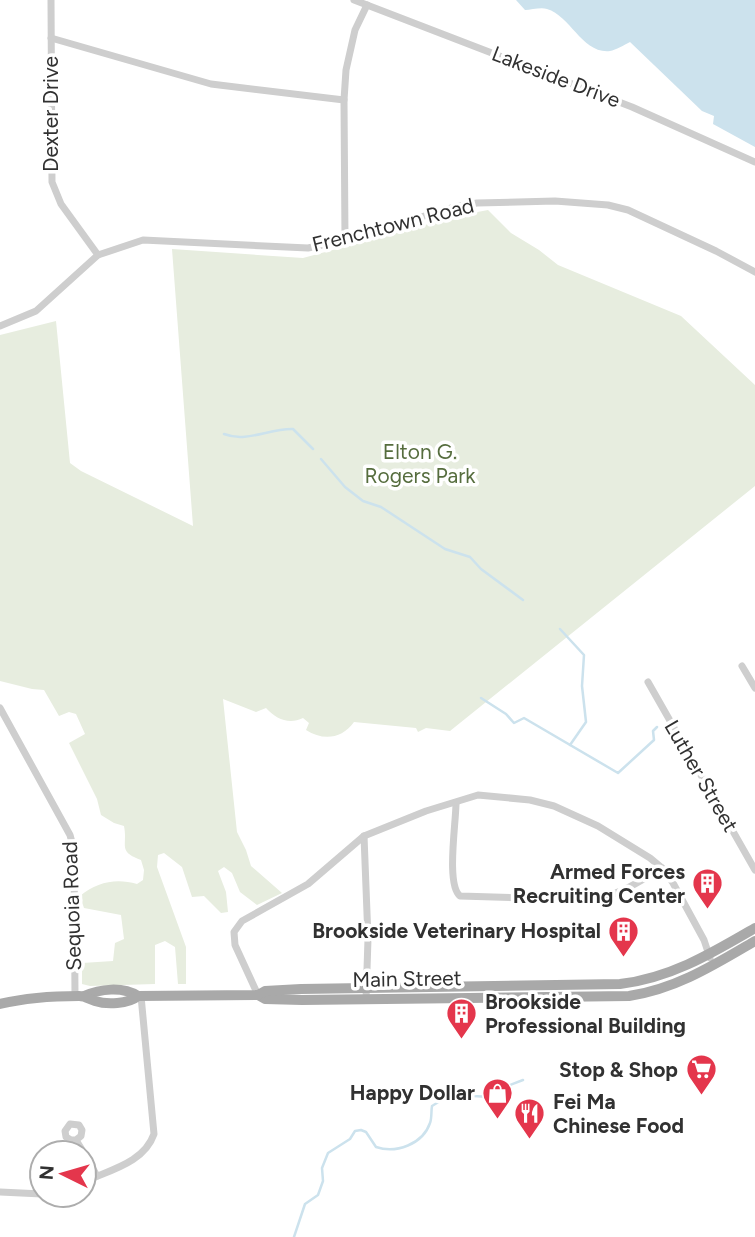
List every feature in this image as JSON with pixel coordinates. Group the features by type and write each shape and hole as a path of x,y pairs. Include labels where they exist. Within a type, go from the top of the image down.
{"main road":[{"name":"Main Street","path":"0,1004 79,996 97,1002 130,1002 140,996 258,995 265,991 531,992 623,996 661,990 711,960 755,928"},
{"name":"Main Street","path":"531,992 620,984 667,974 711,960 755,941"},
{"path":"620,984 623,996"}],"street":[{"name":"Dexter Drive","path":"51,0 52,183 61,204 98,255"},
{"name":"Lakeside Drive","path":"354,0 636,108 755,162"},
{"path":"345,240 346,70 352,43 367,5"},
{"path":"51,38 211,84 344,100"},
{"name":"Frenchtown Road","path":"0,326 36,311 98,255 143,240 296,249 345,240 454,207 477,203 555,201 608,205 628,210 716,250 755,272"},
{"path":"742,666 755,688"},
{"name":"Luther Street","path":"648,682 755,870"},
{"name":"Sequoia Road","path":"0,708 71,835 74,850 79,996"},
{"path":"258,995 234,945 237,926 247,917 308,884 364,836 426,811 469,797 489,794 554,806 598,826 650,858 662,868 687,907 711,960"},
{"path":"456,803 453,877 457,895 470,898 594,899 612,896 662,868"},
{"path":"364,836 367,993"},
{"path":"98,1176 139,1156 149,1146 154,1134 140,996"},
{"path":"0,1192 28,1194"}],"green space":[{"name":"Elton G. Rogers Park","path":"488,210 511,233 558,265 681,316 755,385 755,486 450,731 426,728 418,732 416,728 354,722 344,732 325,737 306,730 309,723 303,718 283,720 266,708 256,712 223,699 237,832 251,866 282,893 257,905 240,892 232,873 224,867 218,871 226,892 228,912 221,913 204,896 192,897 182,867 164,853 158,855 157,867 186,947 186,984 178,984 175,947 165,941 155,945 155,984 82,984 82,963 113,961 115,943 124,939 121,915 84,908 80,896 107,882 137,884 143,880 144,870 141,860 126,851 124,826 101,815 97,799 69,743 85,734 76,714 69,712 59,716 44,690 0,681 0,335 56,321 70,463 81,471 193,526 172,249 303,258"}],"water":[{"path":"516,0 755,0 755,147 713,124 714,116 702,111 630,42 610,51 600,50 584,41 555,13 545,8 525,10"}],"waterway":[{"path":"224,434 241,437 293,429 313,449"},
{"path":"321,459 345,487 363,501 381,507 445,549 470,557 481,569 523,600"},
{"path":"560,629 584,655 582,686 586,722 570,745"},
{"path":"481,698 506,714 514,723 524,718 618,773 654,740 653,731 657,727"},
{"path":"294,1237 305,1204 318,1195 323,1181 322,1168 328,1153 350,1139 355,1131 366,1132 376,1147 392,1149 408,1146 426,1130 430,1123 432,1106 445,1098 456,1095 490,1097 502,1088 523,1080"}],"place":[{"name":"Armed Forces Recruiting Center","path":"708,911"},
{"name":"Brookside Veterinary Hospital","path":"624,958"},
{"name":"Brookside Professional Building","path":"462,1041"},
{"name":"Stop & Shop","path":"701,1097"},
{"name":"Happy Dollar","path":"498,1120"},
{"name":"Fei Ma Chinese Food","path":"530,1141"}]}
